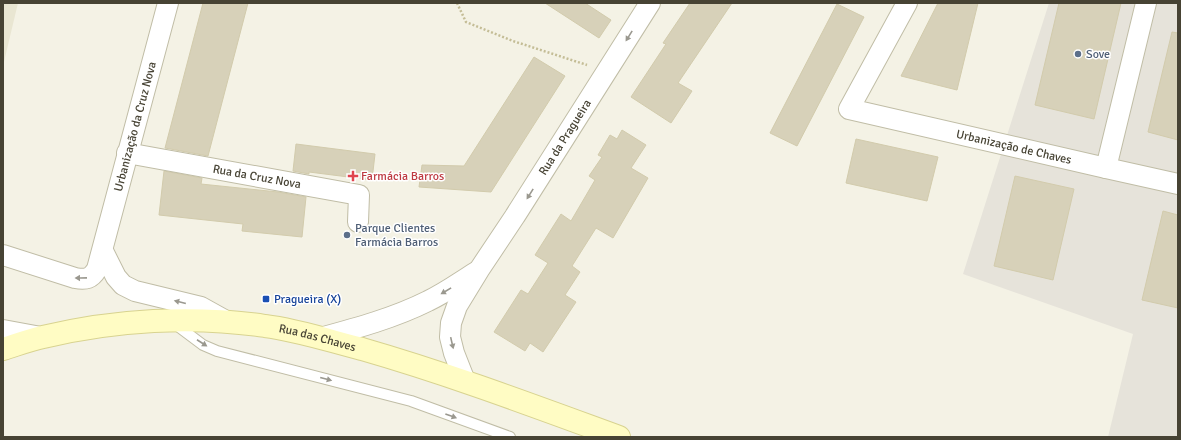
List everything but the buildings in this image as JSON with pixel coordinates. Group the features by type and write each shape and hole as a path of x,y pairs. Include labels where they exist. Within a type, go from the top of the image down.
{"street":[{"name":"Urbanização da Cruz Nova","path":"3,255 75,278 84,279 93,276 97,270 168,3"},
{"name":"Rua da Pragueira","path":"465,381 454,353 450,337 451,323 457,306 479,270 516,216 650,3"},
{"name":"Urbanização de Chaves","path":"907,3 849,109 1178,184"},
{"path":"1106,168 1146,3"},
{"name":"Rua da Cruz Nova","path":"128,153 359,195 358,222"},
{"path":"103,251 116,278 123,285 135,291 201,307 228,322"},
{"name":"Rua da Pragueira","path":"320,338 370,324 430,301 479,270"},
{"name":"Rua das Chaves","path":"3,349 41,337 72,330 147,321 228,322 266,326 320,338 399,360 465,381 620,437"},
{"path":"3,330 41,337"}],"lane":[{"path":"170,321 203,345 217,351 411,401 510,437"}],"path":[{"path":"456,3 466,22 513,41 607,71"}],"shaded area":[{"path":"3,3 18,3 3,66"},
{"path":"1049,3 1178,3 1178,437 1108,437 1133,334 963,274"}],"place":[{"name":"Sove","path":"1078,54"},
{"name":"Farmácia Barros","path":"353,176"},
{"name":"Parque Clientes Farmácia Barros","path":"347,235"},
{"name":"Pragueira (X)","path":"266,299"}]}
